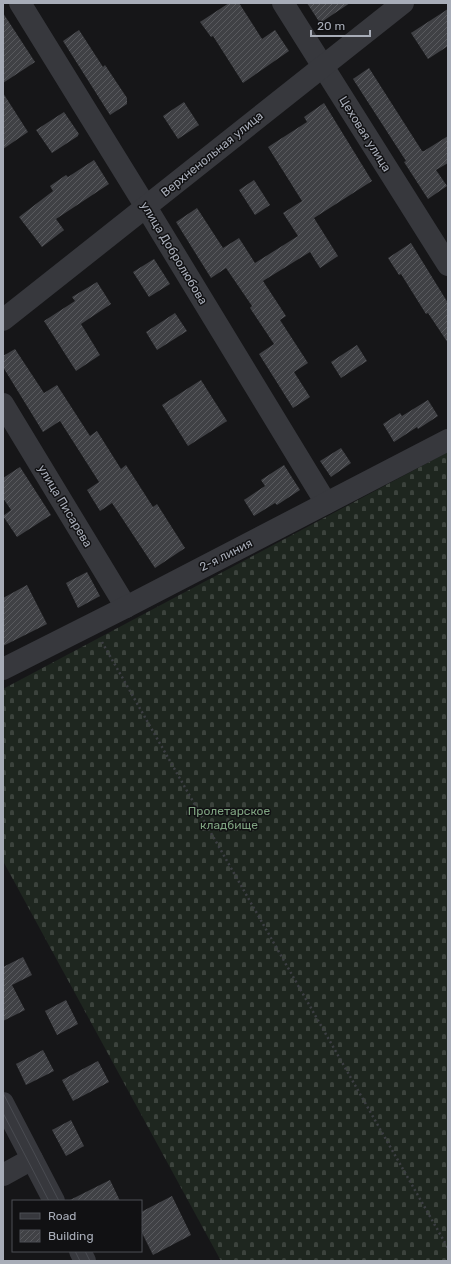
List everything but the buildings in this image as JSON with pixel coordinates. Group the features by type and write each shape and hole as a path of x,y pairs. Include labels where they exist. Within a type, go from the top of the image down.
{"street":[{"name":"улица Добролюбова","path":"20,3 326,503"},
{"name":"Цеховая улица","path":"283,3 448,265"},
{"name":"Верхненольная улица","path":"3,320 403,3"},
{"name":"улица Писарева","path":"3,404 126,607"},
{"name":"2-я линия","path":"3,669 92,625 448,440"},
{"path":"3,1103 53,1200"},
{"path":"3,1175 32,1159"},
{"path":"80,1252 85,1261"}],"path":[{"path":"92,625 448,1248"}],"green space":[{"name":"Пролетарское кладбище","path":"448,452 448,1261 221,1261 3,861 3,689"}],"tram line":[{"path":"3,1093 58,1200"},
{"path":"3,1113 48,1200"},
{"path":"76,1252 80,1261"},
{"path":"86,1252 90,1261"}]}
